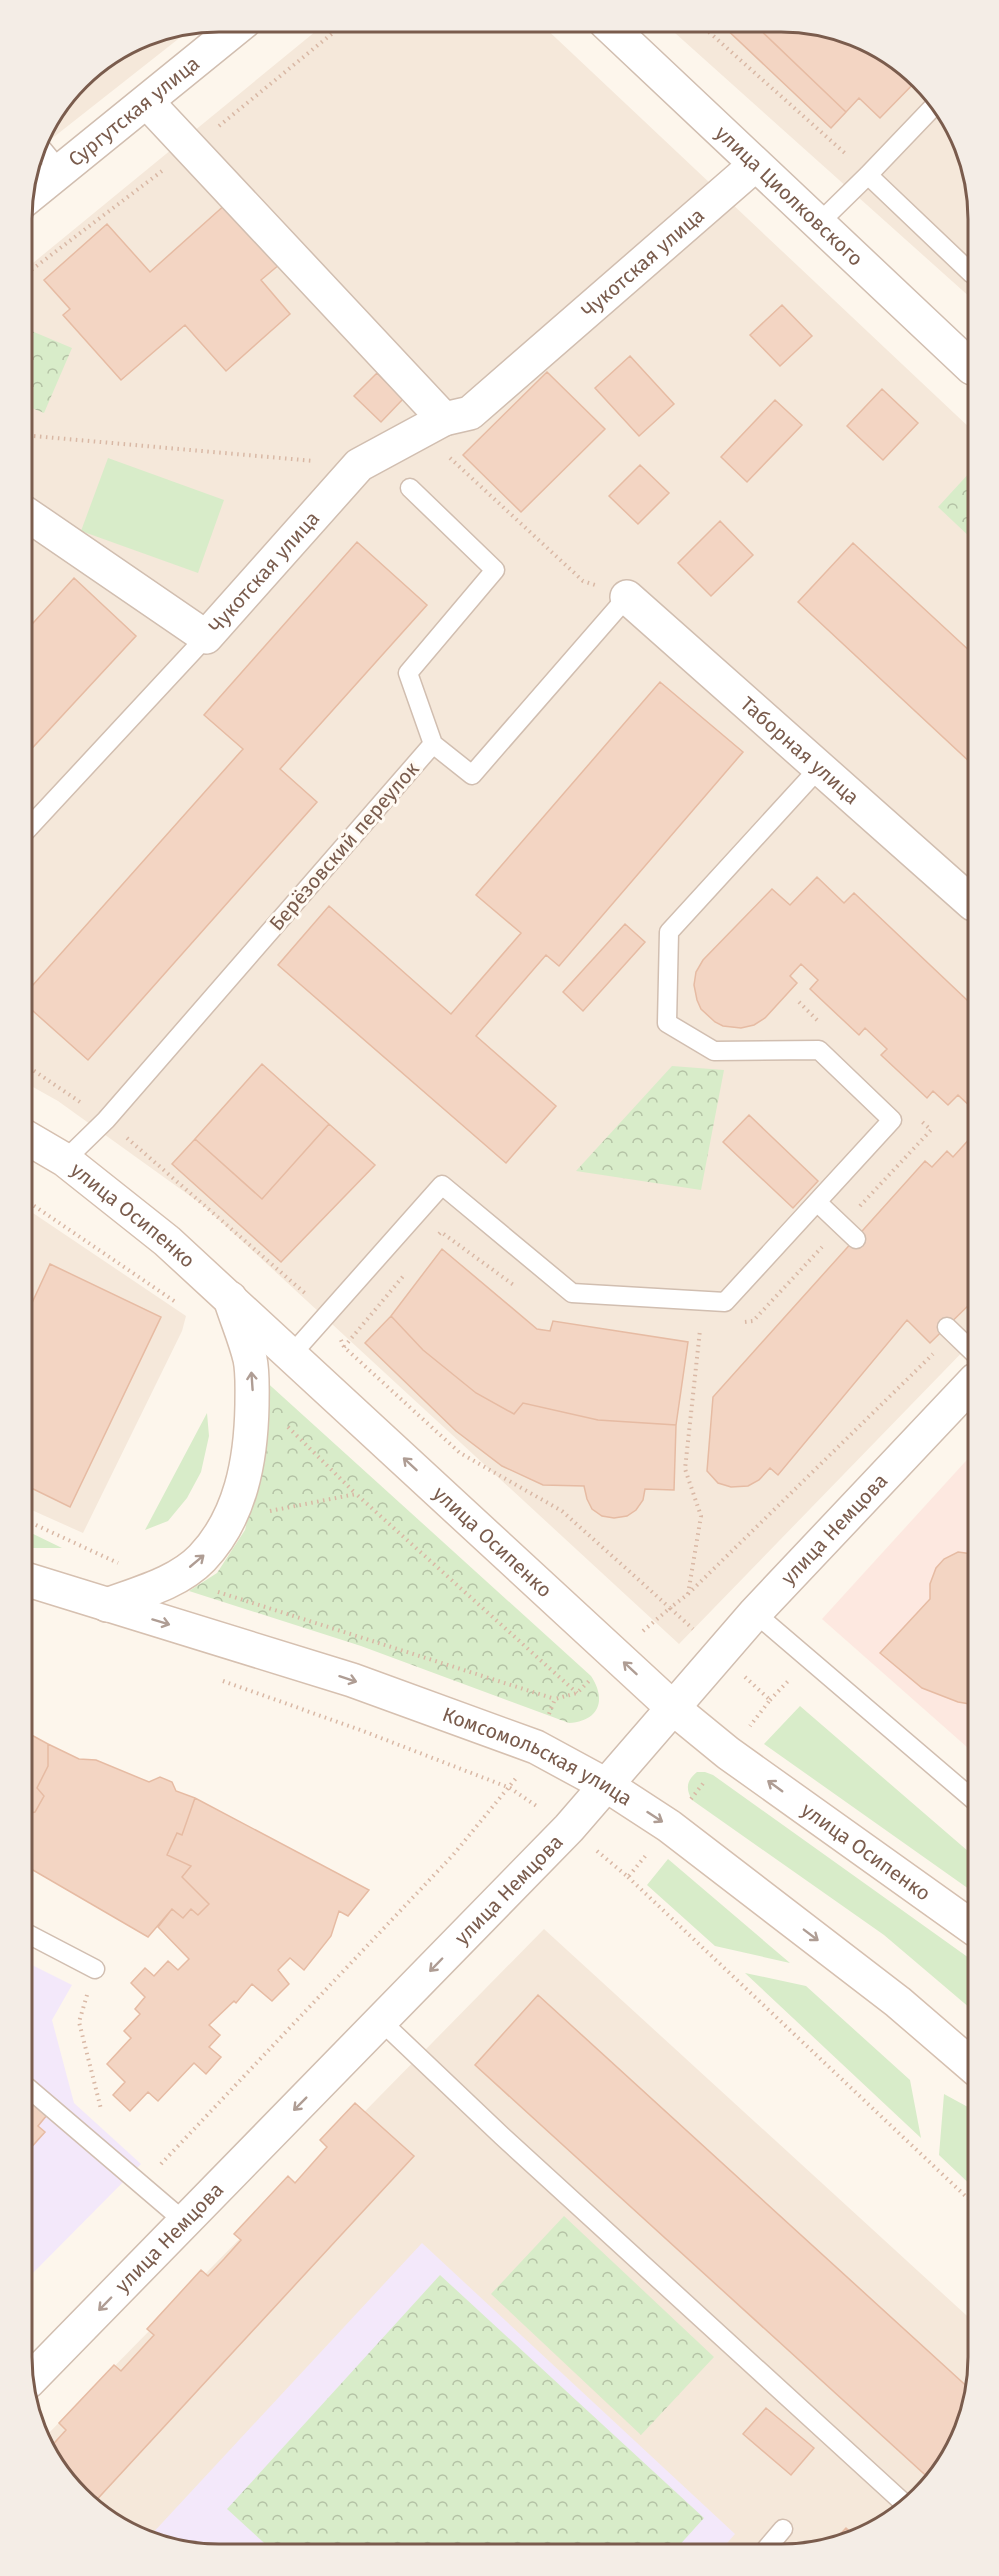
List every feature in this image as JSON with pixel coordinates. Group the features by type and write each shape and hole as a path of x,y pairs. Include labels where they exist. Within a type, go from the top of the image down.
{"street":[{"name":"Сургутская улица","path":"34,193 232,32"},
{"name":"улица Циолковского","path":"615,32 968,364"},
{"path":"147,102 444,419"},
{"name":"Чукотская улица","path":"32,518 206,637 359,465 444,419 470,413 755,165"},
{"name":"Таборная улица","path":"627,597 968,898"},
{"name":"улица Осипенко","path":"32,1141 65,1160 167,1240 673,1708 729,1753 967,1924"},
{"path":"107,1605 166,1583 201,1559 226,1526 242,1488 252,1437 252,1392 250,1361 230,1298"},
{"name":"улица Немцова","path":"33,2377 569,1828 755,1613 967,1394"},
{"name":"Комсомольская улица","path":"32,1581 352,1680 536,1748 606,1785 669,1826 880,1988 967,2062"}],"lane":[{"path":"819,223 931,109"},
{"path":"44,152 61,172"},
{"path":"868,175 968,270"},
{"path":"410,488 495,570 408,673 433,744"},
{"name":"Берёзовский переулок","path":"65,1160 106,1120 433,744 472,775 627,597"},
{"path":"32,824 206,637"},
{"path":"292,1354 442,1185 572,1293 725,1302 892,1120 819,1050 714,1051 667,1023 669,932 820,767"},
{"path":"817,1202 855,1239"},
{"path":"950,1330 967,1347"},
{"path":"755,1613 967,1795"},
{"path":"32,1936 95,1969"},
{"path":"382,2022 563,2192 901,2500"},
{"path":"32,2091 185,2222"},
{"path":"770,2544 783,2529"}],"path":[{"path":"709,32 853,161"},
{"path":"799,1002 823,1026"},
{"path":"743,1322 753,1321 931,1130 914,1114"},
{"path":"32,1204 183,1307"},
{"path":"434,1240 441,1232 522,1292"},
{"path":"344,1347 411,1267"},
{"path":"688,1594 701,1516 685,1469 701,1326"},
{"path":"670,1608 688,1594 950,1330"},
{"path":"252,1392 356,1494 577,1693"},
{"path":"261,1513 356,1494"},
{"path":"32,1523 166,1583 204,1588 555,1699"},
{"path":"141,2185 453,1856 510,1788 363,1731 217,1679"},
{"path":"628,1877 967,2198"},
{"path":"95,1969 79,2022 100,2108 108,2117"}],"shaded area":[{"path":"315,32 550,32 968,426 967,1347 679,1644 204,1206 58,1101 32,1086 32,264"},
{"path":"674,32 780,32 817,35 840,41 863,51 884,63 913,86 942,125 961,170 968,219 968,295"},
{"path":"184,35 49,141 70,105 95,78 115,63 147,46"},
{"path":"32,1212 186,1316 182,1331 83,1533 32,1510"},
{"path":"967,1459 967,1747 822,1619"},
{"path":"544,1929 967,2316 967,2370 964,2394 958,2417 948,2440 929,2471 904,2498 884,2513 840,2535 805,2543 194,2543 159,2535 136,2525 95,2498 70,2471 48,2434"},
{"path":"32,1965 72,1985 52,2020 74,2103 141,2164 32,2274"},
{"path":"422,2243 735,2534 726,2544 219,2544 182,2541 153,2532"}],"green space":[{"path":"32,331 72,348 44,413 32,408"},
{"path":"108,458 224,500 198,573 81,531"},
{"path":"968,474 968,535 938,507"},
{"path":"672,1066 724,1070 701,1190 576,1171"},
{"path":"262,1378 591,1676 599,1693 597,1708 593,1714 569,1723 361,1646 189,1591 217,1573 245,1530 257,1479"},
{"path":"207,1413 209,1436 201,1472 187,1498 168,1521 145,1530"},
{"path":"32,1533 62,1548 32,1548"},
{"path":"800,1706 967,1850 967,1888 764,1744"},
{"path":"697,1772 713,1775 967,1957 967,2006 884,1935 692,1800 688,1792 691,1778"},
{"path":"668,1859 790,1963 715,1946 647,1885"},
{"path":"745,1973 806,1986 910,2080 921,2138"},
{"path":"944,2094 967,2107 967,2182 939,2155"},
{"path":"564,2216 714,2357 641,2435 491,2294"},
{"path":"440,2275 704,2518 681,2544 265,2544 227,2509"}],"building":[{"path":"729,32 762,32 846,112 831,128"},
{"path":"762,32 805,33 840,41 884,63 912,85 880,118 859,98 846,112"},
{"path":"227,203 280,264 261,280 290,314 226,371 185,325 121,380 63,315 70,309 44,280 107,224 150,272"},
{"path":"782,305 812,336 780,366 750,335"},
{"path":"630,356 674,404 639,436 595,388"},
{"path":"547,372 605,429 521,512 463,455"},
{"path":"377,373 403,399 381,422 354,396"},
{"path":"882,389 918,423 883,460 847,426"},
{"path":"775,400 802,425 747,482 721,457"},
{"path":"640,465 669,493 638,524 609,496"},
{"path":"720,521 753,555 711,596 678,563"},
{"path":"357,542 427,605 280,769 317,802 88,1060 32,1010 32,986 243,749 204,715"},
{"path":"853,543 968,649 968,760 798,602"},
{"path":"74,578 136,636 32,748 32,624"},
{"path":"660,682 743,752 559,966 546,955 476,1036 556,1106 506,1163 278,965 329,906 451,1014 521,933 476,895"},
{"path":"817,877 844,903 854,893 968,999 968,1104 958,1095 948,1105 933,1091 927,1098 881,1055 887,1049 865,1028 859,1035 810,989 818,980 801,964 790,976 797,983 765,1018 754,1025 741,1028 723,1026 701,1009 694,985 696,972 703,960 772,889 790,905"},
{"path":"625,924 645,942 583,1011 563,992"},
{"path":"262,1064 329,1124 262,1199 195,1139"},
{"path":"749,1115 818,1181 793,1208 723,1142"},
{"path":"329,1124 375,1165 281,1262 172,1164 195,1139 262,1199"},
{"path":"968,1141 967,1306 930,1343 907,1320 778,1475 770,1468 759,1480 748,1486 731,1487 718,1483 707,1471 713,1397 925,1161 932,1167 947,1151 953,1157"},
{"path":"442,1249 537,1329 550,1331 553,1321 688,1342 676,1425 598,1420 523,1403 514,1414 476,1393 423,1350 391,1316"},
{"path":"50,1264 161,1317 70,1507 32,1488 32,1303"},
{"path":"391,1316 423,1350 476,1393 514,1414 523,1403 598,1420 676,1425 674,1490 645,1489 643,1500 636,1510 627,1516 614,1518 602,1516 592,1509 584,1486 543,1485 502,1466 456,1431 365,1343"},
{"path":"958,1552 967,1553 967,1704 922,1688 880,1653 930,1599 930,1584 936,1568 944,1559"},
{"path":"32,1735 48,1744 48,1766 37,1788 44,1796 35,1812 32,1813"},
{"path":"48,1744 79,1759 96,1760 149,1782 160,1777 172,1782 176,1791 195,1798 182,1835 177,1833 167,1855 191,1866 182,1877 209,1904 198,1915 191,1909 183,1918 172,1909 148,1937 32,1869 32,1813 35,1812 44,1796 37,1788 48,1766"},
{"path":"195,1798 369,1890 348,1916 339,1911 331,1936 304,1970 290,1958 278,1970 289,1984 272,2001 252,1984 236,2003 234,2001 209,2025 220,2035 209,2047 221,2057 206,2074 194,2063 158,2101 148,2092 130,2111 113,2095 125,2082 107,2064 131,2038 124,2031 140,2014 135,2009 145,1997 131,1983 145,1968 154,1976 168,1961 178,1970 189,1959 158,1927 172,1909 183,1918 191,1909 198,1915 209,1904 182,1877 191,1866 167,1855 177,1833 182,1835"},
{"path":"538,1995 965,2385 958,2417 948,2440 926,2475 475,2065"},
{"path":"32,2102 47,2115 38,2126 45,2132 32,2146"},
{"path":"355,2103 414,2156 97,2499 70,2471 53,2444 66,2430 59,2423 114,2365 121,2371 154,2335 147,2329 201,2270 208,2276 224,2259 241,2240 234,2234 288,2176 295,2183 327,2147 320,2140"},
{"path":"766,2408 814,2448 791,2475 743,2434"},
{"path":"846,2528 849,2531 840,2535"}]}
